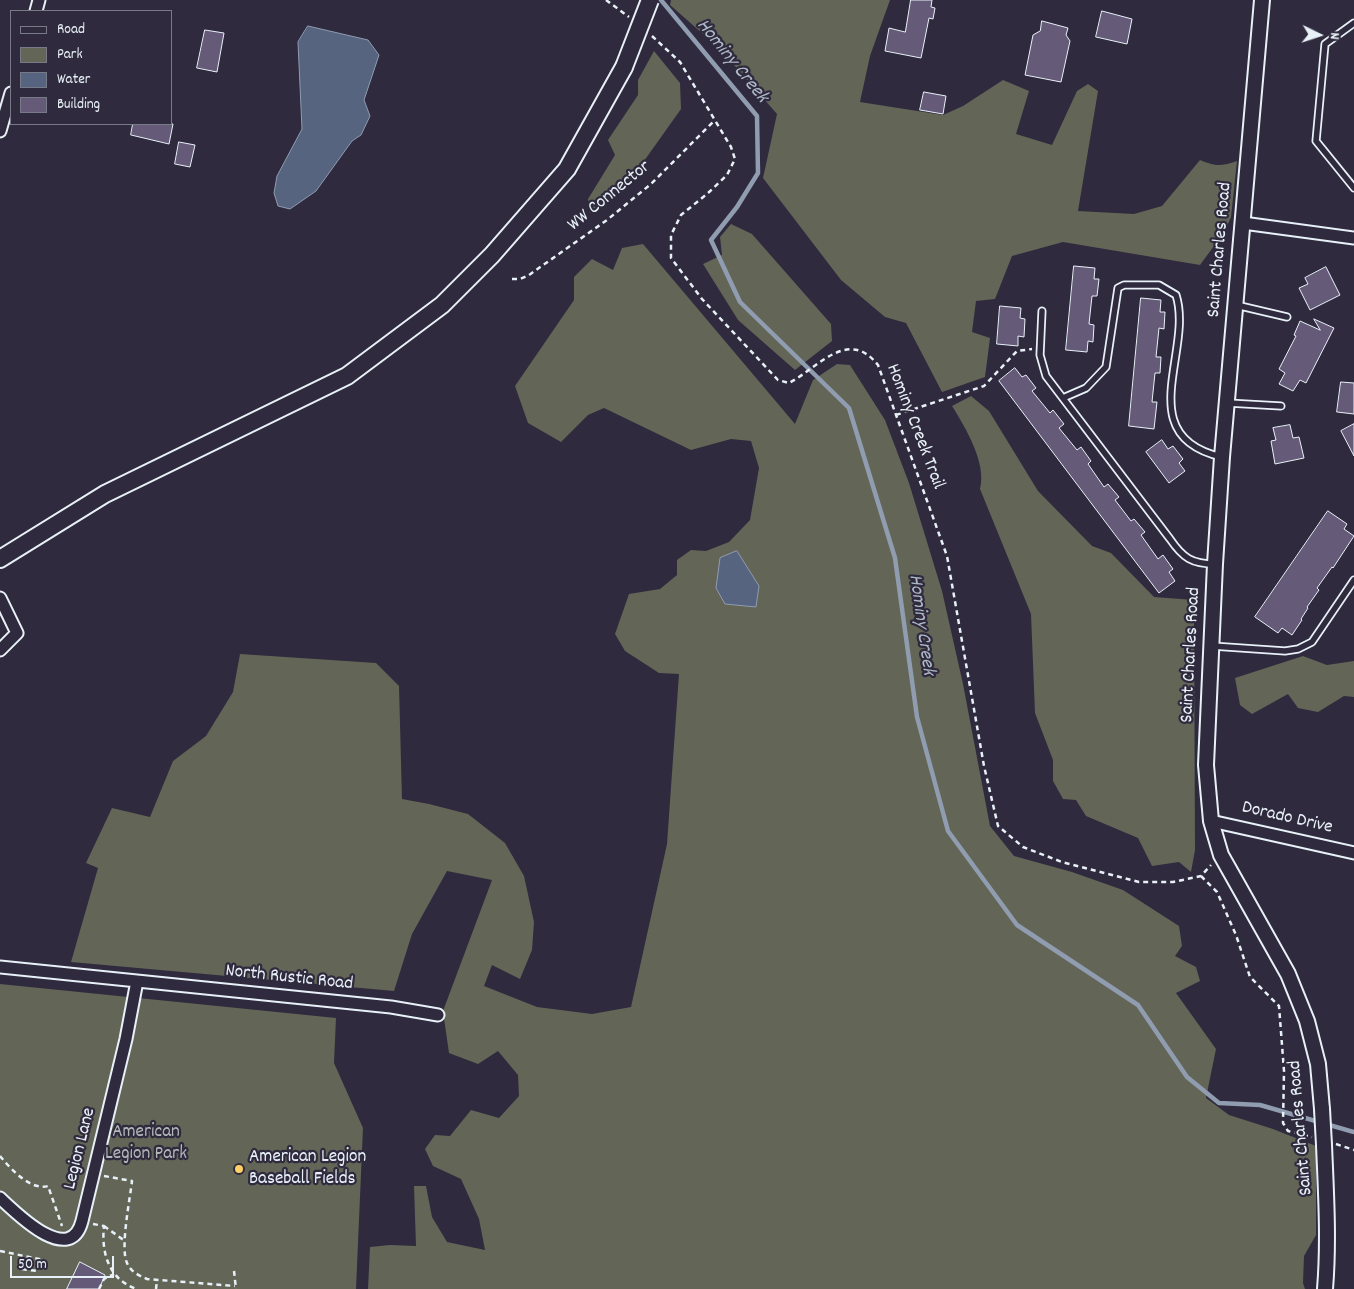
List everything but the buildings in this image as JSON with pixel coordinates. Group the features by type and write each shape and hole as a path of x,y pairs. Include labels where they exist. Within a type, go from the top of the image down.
{"main road":[{"path":"0,559 104,494 347,376 442,305 492,255 567,169 624,67 650,0"}],"street":[{"name":"Saint Charles Road","path":"1262,0 1222,457 1206,765 1211,821 1221,855 1288,974 1307,1021 1318,1064 1327,1214 1325,1289"},
{"path":"0,131 10,97"},
{"path":"1243,223 1354,238"},
{"path":"0,598 17,634 0,650"},
{"name":"Dorado Drive","path":"1211,821 1354,853"},
{"name":"North Rustic Road","path":"0,967 391,1007 438,1015"},
{"name":"Legion Lane","path":"67,1239 77,1235 82,1222 126,1039 137,981"},
{"path":"0,1198 40,1232 52,1238 67,1239"}],"lane":[{"path":"1354,22 1325,44 1316,141 1354,188"},
{"path":"1063,398 1086,388 1106,367 1118,288 1124,285 1159,285 1176,295 1179,304 1178,340 1170,404 1175,421 1182,435 1194,446 1206,453 1222,457"},
{"path":"1235,305 1288,317"},
{"path":"1042,311 1040,355 1046,376 1178,551 1200,564 1215,564"},
{"path":"1226,403 1281,406"},
{"path":"1212,646 1285,651 1298,649 1312,642 1354,580"}],"path":[{"path":"606,0 629,17"},
{"name":"Hominy Creek Trail","path":"651,35 680,62 731,147 735,159 727,174 707,194 681,215 671,235 671,258 702,299 778,380 789,383 802,377 840,350 856,349 871,356 878,365 947,556 984,766 998,826 1023,847 1062,862 1139,882 1173,882 1201,876"},
{"name":"WW Connector","path":"512,279 520,279 529,275 607,220 652,184 714,121"},
{"path":"896,415 984,386 1016,351 1040,348"},
{"path":"1221,855 1201,876 1217,892 1236,935 1250,977 1279,1006 1284,1097 1283,1123"},
{"path":"0,1156 27,1182 44,1188 48,1186 67,1239"},
{"path":"93,1175 132,1182 125,1241 126,1262 135,1274 147,1279 236,1288 234,1271"},
{"path":"82,1222 104,1226 125,1241"},
{"path":"104,1226 102,1241 106,1261 114,1274 128,1285 137,1289"},
{"path":"0,1251 44,1260"},
{"path":"22,1269 37,1271 40,1259"},
{"path":"99,1289 104,1280 114,1274"},
{"path":"156,1280 156,1289"},
{"path":"126,1289 128,1285"}],"green space":[{"path":"671,0 890,0 870,56 860,102 943,115 963,106 1003,80 1029,91 1016,134 1052,145 1077,91 1088,84 1098,91 1078,211 1134,214 1162,206 1200,160 1219,165 1237,161 1231,217 1225,231 1200,265 1063,242 1012,256 995,299 976,301 972,332 990,338 985,377 942,392 906,323 885,317 841,280 763,178 777,114 720,49 670,5"},
{"path":"654,51 680,83 681,109 622,192 590,213 588,199 615,155 608,140 638,95 638,80"},
{"path":"731,224 752,234 831,324 832,341 795,370 738,320 703,264 722,255 720,237"},
{"path":"643,244 795,424 813,380 837,364 850,365 885,420 909,483 942,591 963,684 990,826 1014,856 1072,872 1123,890 1179,926 1182,946 1175,956 1196,967 1200,981 1176,993 1216,1049 1206,1098 1229,1115 1273,1129 1316,1146 1316,1235 1304,1256 1303,1283 1305,1289 368,1289 370,1247 390,1245 416,1246 414,1186 426,1186 432,1217 447,1242 485,1250 479,1219 461,1179 433,1166 425,1149 435,1135 450,1136 471,1110 499,1118 519,1096 518,1075 498,1051 478,1064 449,1053 443,1011 492,880 447,871 412,934 394,991 71,962 98,868 86,863 112,808 150,817 173,761 206,736 233,692 240,654 376,663 399,686 402,799 468,814 505,843 524,876 534,922 532,950 520,979 492,965 484,986 537,1007 592,1014 631,1007 667,844 679,674 659,673 625,651 615,634 629,594 660,589 677,575 677,560 691,550 706,551 729,542 750,520 759,468 751,441 731,439 691,450 604,408 588,415 561,442 528,423 515,386 574,300 574,277 592,259 613,270 622,248"},
{"path":"971,396 989,411 1038,491 1092,546 1111,553 1154,597 1194,600 1195,850 1191,872 1179,862 1152,866 1138,838 1086,816 1076,800 1063,799 1053,781 1053,760 1035,713 1031,614 980,489 980,468 974,446 952,406"},
{"path":"1303,656 1327,665 1354,661 1354,697 1344,696 1318,712 1298,708 1288,694 1252,714 1240,705 1235,678"},
{"name":"American Legion Park","path":"0,984 336,1018 334,1063 363,1128 356,1289 0,1289"}],"water":[{"path":"308,26 368,40 379,55 364,100 370,116 361,135 352,141 316,191 290,209 278,206 274,193 277,176 302,129 298,42"},
{"path":"737,551 759,586 756,607 725,604 716,588 720,558"}],"waterway":[{"name":"Hominy Creek","path":"661,0 757,116 758,173 737,207 711,240 740,302 849,408 895,558 917,717 948,831 1017,925 1138,1005 1187,1077 1219,1103 1260,1105 1354,1132"}],"place":[{"name":"American Legion Baseball Fields","path":"239,1169"}]}
